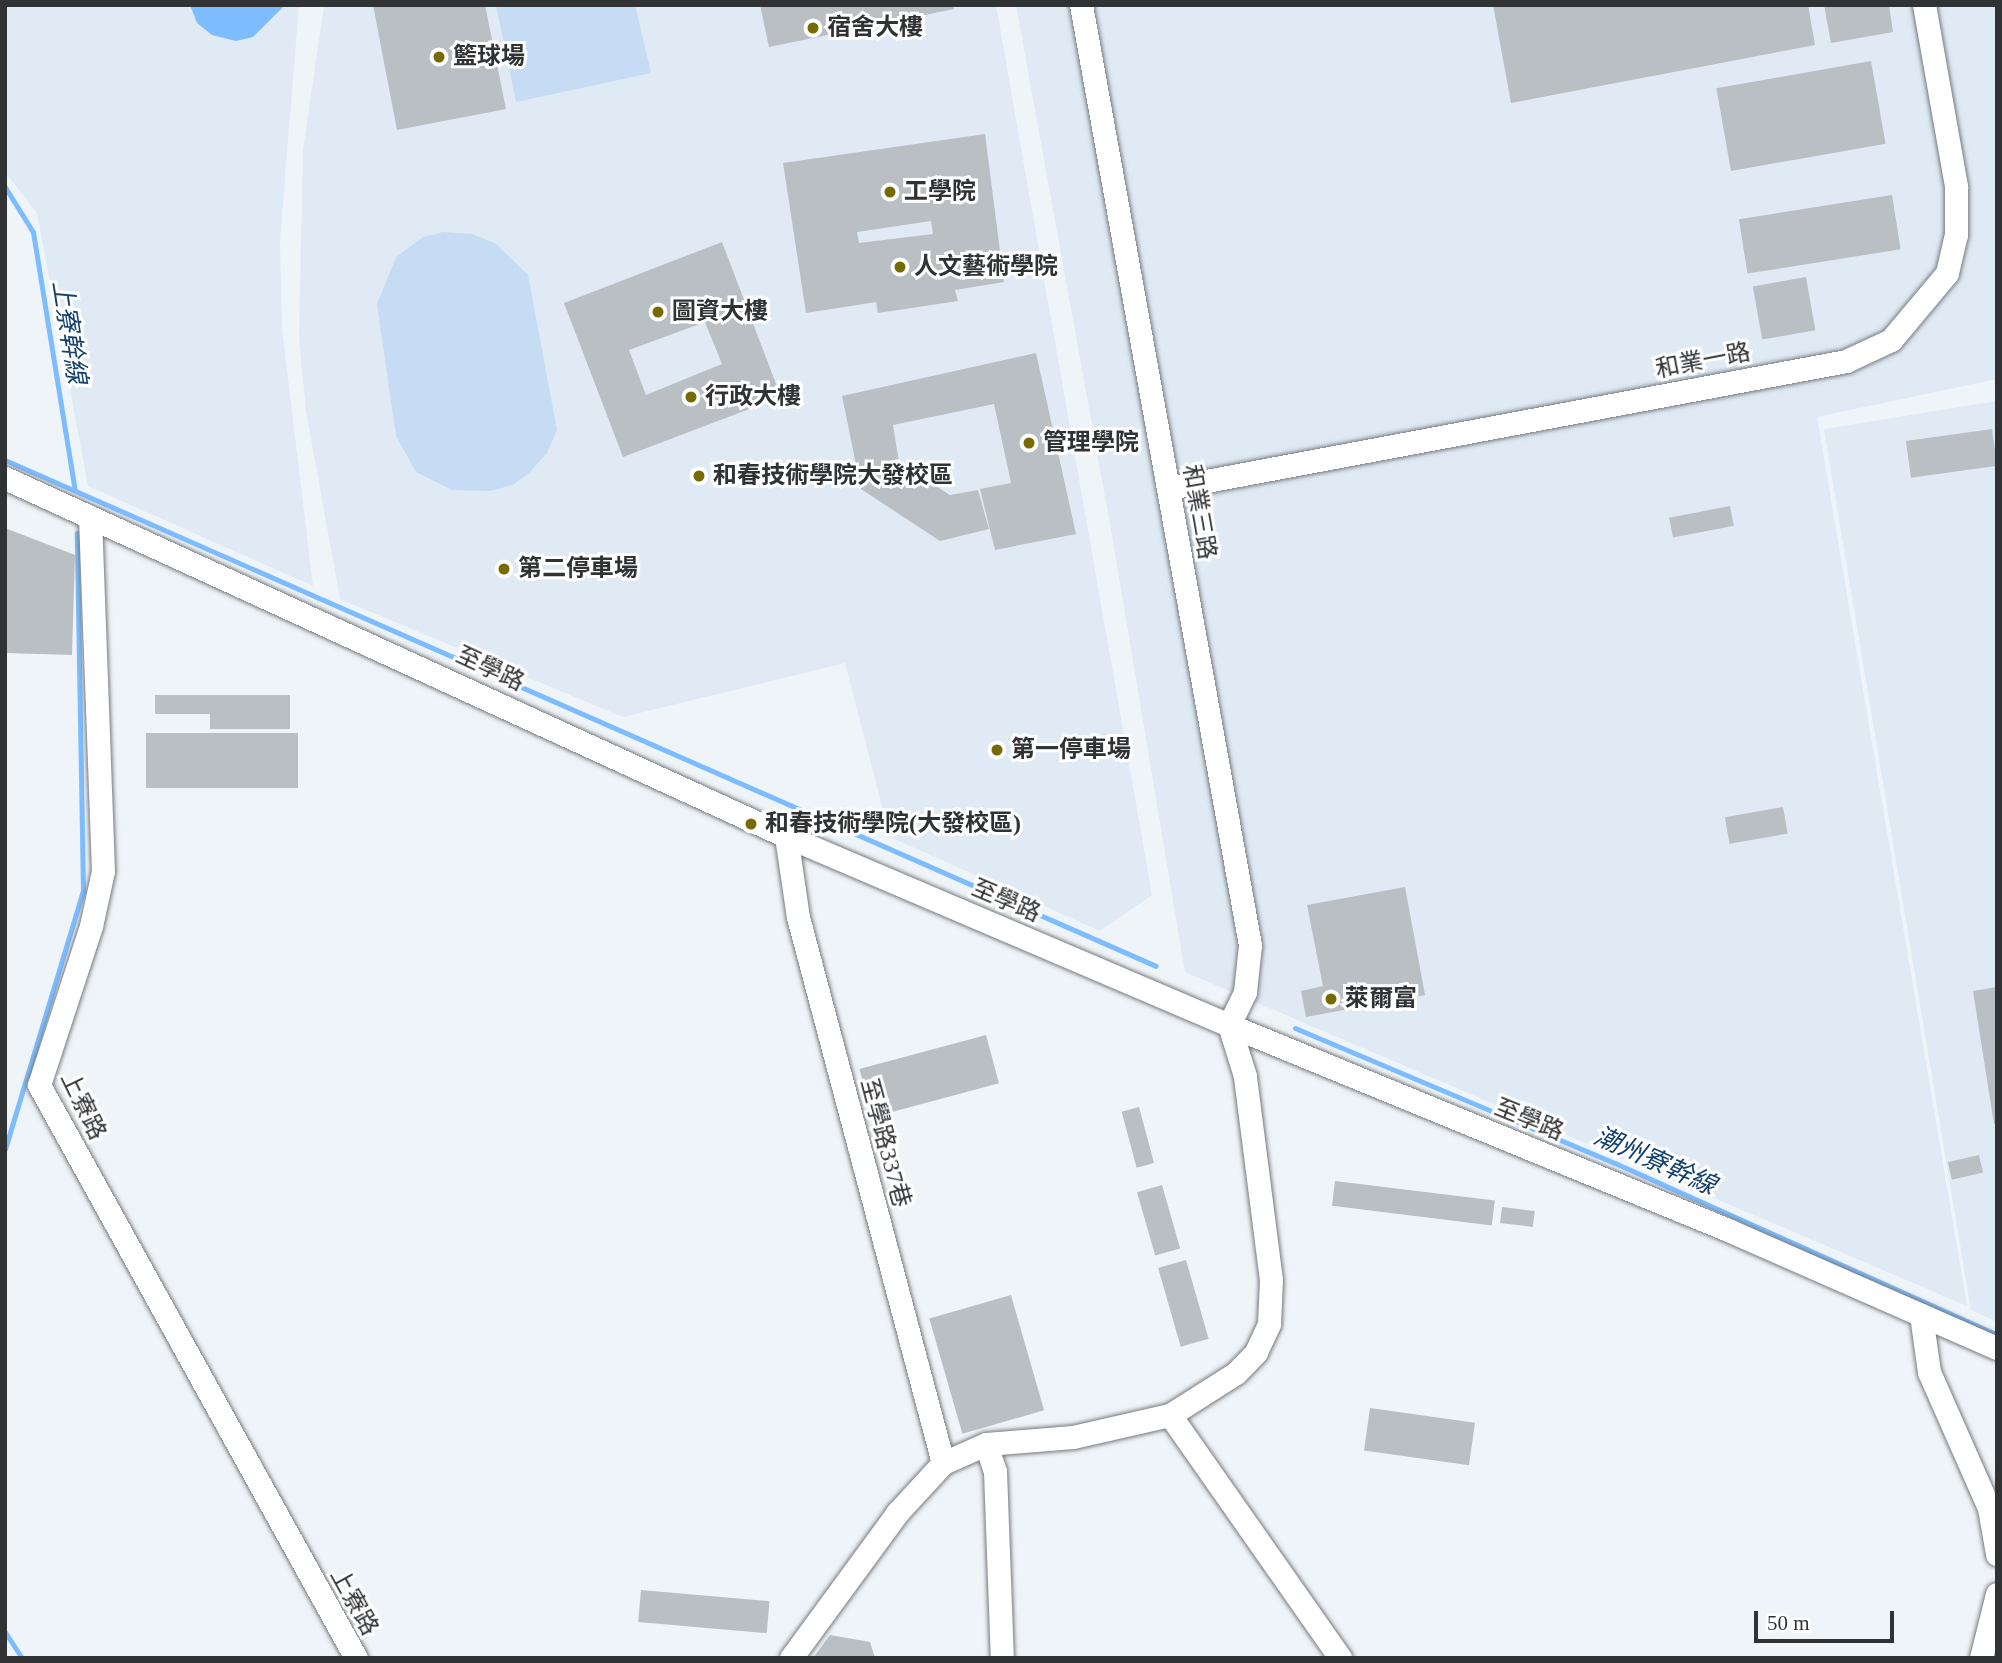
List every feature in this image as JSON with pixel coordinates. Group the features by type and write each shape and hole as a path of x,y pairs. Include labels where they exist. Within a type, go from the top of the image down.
{"street":[{"name":"和業三路","path":"1081,5 1250,945 1245,992 1229,1025"},
{"name":"和業一路","path":"1169,488 1846,361 1891,340 1947,273 1956,235 1956,186 1924,5"},
{"name":"至學路","path":"5,478 786,836 1229,1025 1728,1230 1997,1348"},
{"name":"上寮路","path":"90,517 103,872 91,926 39,1085 356,1658"},
{"name":"至學路337巷","path":"786,836 798,917 943,1463"},
{"path":"791,1658 897,1513 943,1463 986,1444 1086,1435 1170,1415 1236,1373 1256,1352 1269,1324 1271,1280 1245,1076 1229,1025"},
{"path":"1921,1315 1929,1372 1989,1508 1997,1554"},
{"path":"1170,1415 1340,1658"},
{"path":"986,1444 995,1471 1002,1658"},
{"path":"1981,1658 1997,1594"}],"shaded area":[{"path":"5,5 299,5 280,240 282,328 313,586 88,486 37,213 5,172"},
{"name":"和春技術學院大發校區","path":"324,5 996,5 1152,895 1100,931 890,837 845,663 623,717 340,599 306,411 299,338 303,150"},
{"path":"496,5 635,5 651,73 516,102"},
{"path":"1016,5 1997,5 1997,379 1817,417 1967,1306 1185,972 1113,541"},
{"path":"443,232 472,234 495,243 528,275 557,430 547,453 530,472 513,485 490,491 452,490 416,472 396,436 377,304 396,257 423,237"},
{"path":"1997,401 1997,1322 1971,1310 1824,429"}],"water":[{"path":"190,5 285,5 253,37 236,41 212,35 197,23"}],"building":[{"name":"籃球場","path":"373,5 485,5 506,109 397,130"},
{"name":"宿舍大樓","path":"760,5 953,5 954,9 769,47"},
{"path":"1493,5 1808,5 1815,45 1511,103"},
{"path":"1824,5 1889,5 1893,32 1831,43"},
{"path":"1871,61 1886,144 1731,171 1716,88"},
{"path":"985,134 1004,282 955,290 958,301 878,313 876,302 806,313 783,163","holes":["931,221 933,234 859,243 857,232"]},
{"path":"1892,195 1901,249 1748,274 1739,219"},
{"path":"722,242 781,397 623,457 564,303","holes":["705,322 722,364 646,395 629,350"]},
{"path":"1806,277 1815,330 1762,340 1753,286"},
{"name":"管理學院","path":"1036,353 1076,534 995,550 980,489 1011,483 994,404 893,425 899,462 950,495 978,490 989,529 940,541 861,489 842,396"},
{"path":"1992,429 1997,466 1911,478 1906,441"},
{"path":"1730,506 1734,526 1673,537 1669,518"},
{"path":"5,528 75,555 72,655 5,653"},
{"path":"155,695 290,695 290,729 210,729 210,714 155,714"},
{"path":"146,733 298,733 298,788 146,788"},
{"path":"1783,807 1788,834 1730,844 1725,817"},
{"path":"1405,887 1425,995 1306,1017 1301,991 1323,986 1307,905"},
{"path":"1997,987 1997,1124 1994,1124 1973,991"},
{"path":"986,1035 999,1083 872,1117 859,1069"},
{"path":"1139,1107 1154,1163 1137,1168 1122,1112"},
{"path":"1979,1155 1983,1173 1952,1180 1948,1162"},
{"path":"1335,1181 1495,1201 1492,1225 1332,1206"},
{"path":"1162,1185 1180,1248 1155,1256 1137,1192"},
{"path":"1502,1207 1535,1211 1533,1227 1500,1223"},
{"path":"1186,1260 1209,1339 1181,1347 1158,1268"},
{"path":"1011,1295 1044,1410 962,1434 929,1318"},
{"path":"1370,1408 1475,1423 1469,1465 1364,1451"},
{"path":"641,1590 770,1601 767,1633 638,1622"},
{"path":"830,1635 870,1642 875,1658 813,1658"}],"waterway":[{"name":"上寮幹線","path":"5,187 33,232 75,490"},
{"path":"5,460 1156,966"},
{"path":"5,1149 83,891 77,533"},
{"name":"潮州寮幹線","path":"1295,1028 1615,1163 1997,1335"},
{"path":"5,1632 22,1658"}],"place":[{"name":"宿舍大樓","path":"813,28"},
{"name":"籃球場","path":"439,57"},
{"name":"工學院","path":"890,192"},
{"name":"人文藝術學院","path":"900,267"},
{"name":"圖資大樓","path":"658,312"},
{"name":"行政大樓","path":"691,397"},
{"name":"管理學院","path":"1029,443"},
{"name":"和春技術學院大發校區","path":"699,476"},
{"name":"第二停車場","path":"504,569"},
{"name":"第一停車場","path":"997,750"},
{"name":"和春技術學院(大發校區)","path":"751,824"},
{"name":"萊爾富","path":"1331,999"}]}
